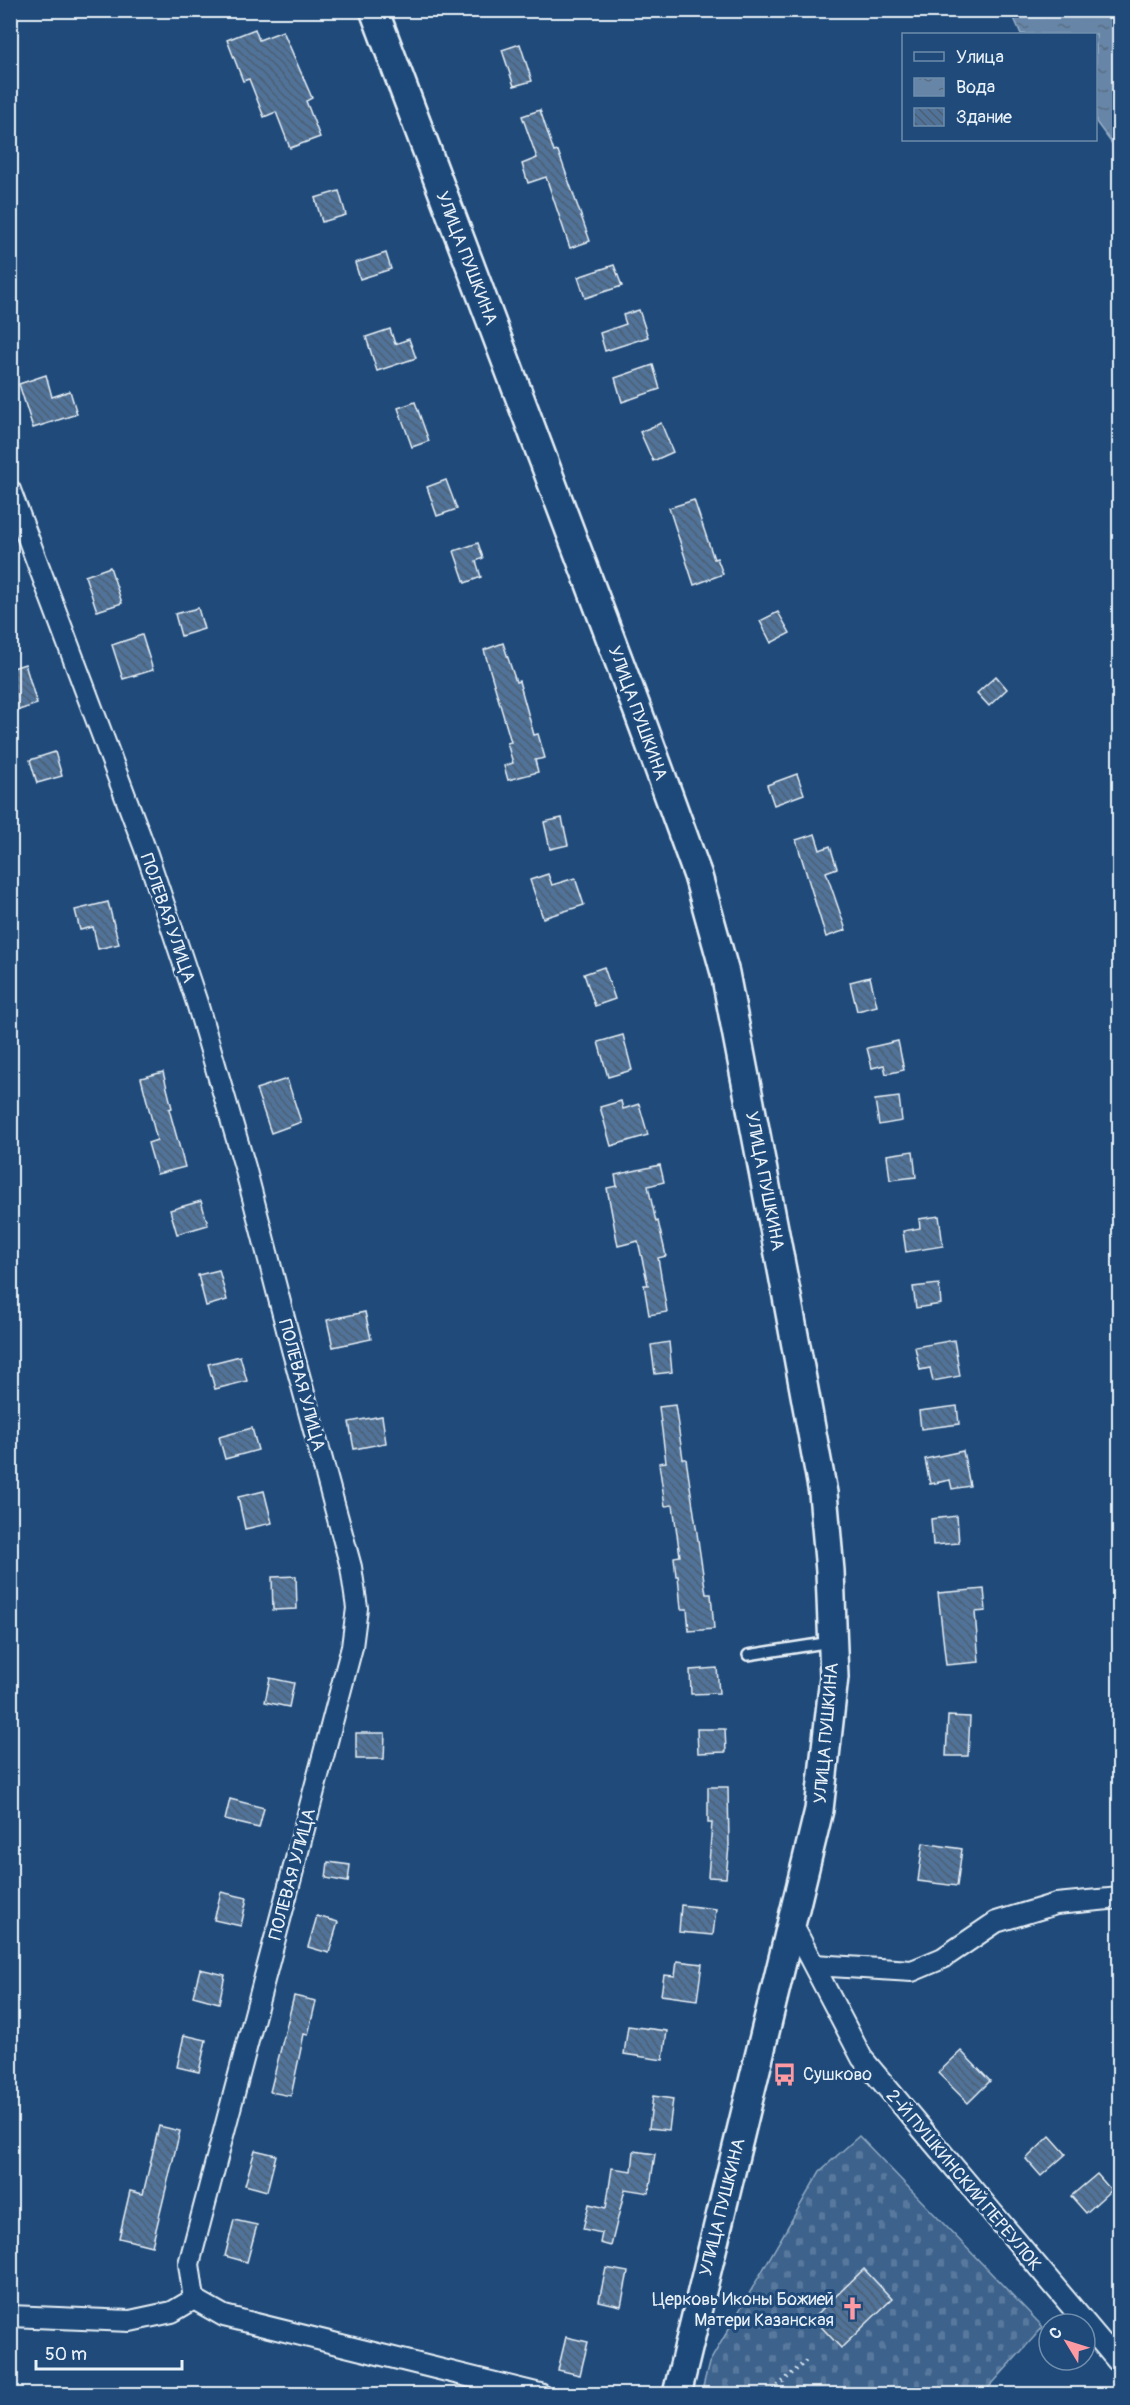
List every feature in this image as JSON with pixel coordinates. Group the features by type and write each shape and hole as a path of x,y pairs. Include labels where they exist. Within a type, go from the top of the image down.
{"main road":[{"name":"УЛИЦА ПУШКИНА","path":"374,10 698,876 725,973 823,1493 830,1571 834,1677 819,1810 677,2394"}],"street":[{"name":"ПОЛЕВАЯ УЛИЦА","path":"10,490 147,854 197,1002 245,1167 348,1555 357,1608 352,1647 189,2264 194,2299"},
{"path":"814,1965 912,1971 943,1958 996,1922 1056,1904 1119,1898"},
{"name":"2-Й ПУШКИНСКИЙ ПЕРЕУЛОК","path":"791,1922 862,2058 1119,2364"},
{"path":"10,2316 130,2322 172,2312 194,2299 224,2316 540,2394"}],"lane":[{"path":"748,1655 833,1642"}],"path":[{"path":"769,2394 809,2358"}],"green space":[{"path":"859,2136 1037,2321 1037,2334 983,2394 701,2394 709,2363 820,2171"}],"water":[{"path":"1011,11 1119,11 1119,153 1097,123 1097,33 1021,33"}],"building":[{"path":"255,29 259,40 283,31 312,98 306,101 320,137 290,148 276,112 264,117 249,79 243,81 227,40"},
{"path":"520,44 532,81 514,86 502,50"},
{"path":"540,110 554,152 558,151 590,241 570,248 546,177 528,183 522,164 537,158 522,116"},
{"path":"339,191 346,215 322,222 315,198"},
{"path":"386,253 391,269 360,279 355,263"},
{"path":"614,265 622,286 585,298 578,277"},
{"path":"639,310 648,337 605,351 600,333 626,324 623,315"},
{"path":"390,329 395,344 409,339 416,358 377,371 366,337"},
{"path":"653,365 660,389 622,402 615,378"},
{"path":"46,375 52,397 70,391 77,414 33,428 19,384"},
{"path":"415,402 429,441 412,447 398,408"},
{"path":"661,423 673,452 653,461 640,432"},
{"path":"446,480 457,509 437,516 427,487"},
{"path":"694,500 714,559 717,558 723,574 694,585 669,508"},
{"path":"478,543 483,558 476,561 481,577 465,583 454,551"},
{"path":"110,567 122,603 97,611 85,576"},
{"path":"198,608 204,629 181,636 175,614"},
{"path":"778,612 790,633 771,643 760,621"},
{"path":"142,635 153,670 123,679 112,645"},
{"path":"503,643 516,682 519,681 534,735 538,734 545,758 535,760 538,772 508,780 504,766 513,763 507,743 511,742 484,650"},
{"path":"25,664 37,704 10,713 10,669"},
{"path":"996,676 1007,689 989,706 977,693"},
{"path":"55,752 62,776 37,783 30,760"},
{"path":"797,774 804,794 774,805 767,785"},
{"path":"562,818 568,845 550,849 544,822"},
{"path":"815,834 820,850 830,846 837,868 826,872 846,930 826,937 796,840"},
{"path":"548,874 552,885 575,878 584,905 543,918 530,880"},
{"path":"108,902 119,944 98,949 93,927 80,930 75,910"},
{"path":"604,967 615,999 595,1006 584,974"},
{"path":"870,977 877,1006 857,1011 850,982"},
{"path":"623,1035 632,1070 608,1077 598,1042"},
{"path":"898,1041 904,1070 886,1074 884,1065 872,1068 867,1048"},
{"path":"163,1072 172,1108 169,1109 185,1167 157,1174 148,1143 157,1140 141,1078"},
{"path":"287,1079 301,1122 271,1133 256,1089"},
{"path":"899,1097 902,1121 879,1125 875,1100"},
{"path":"621,1101 623,1109 639,1104 648,1135 611,1146 600,1107"},
{"path":"913,1151 916,1177 890,1180 887,1155"},
{"path":"660,1165 664,1182 648,1186 666,1256 658,1258 667,1312 649,1315 644,1285 648,1285 638,1241 618,1246 607,1188 617,1186 615,1175"},
{"path":"201,1201 208,1225 177,1234 170,1210"},
{"path":"939,1216 943,1246 906,1252 903,1231 920,1228 919,1219"},
{"path":"219,1270 227,1300 206,1306 198,1275"},
{"path":"939,1284 941,1304 916,1308 913,1287"},
{"path":"365,1312 371,1339 333,1347 327,1320"},
{"path":"954,1340 960,1376 933,1381 930,1368 920,1370 915,1347"},
{"path":"669,1342 672,1372 655,1374 651,1345"},
{"path":"240,1356 247,1381 215,1389 208,1364"},
{"path":"675,1405 683,1459 686,1459 706,1594 711,1594 714,1629 689,1631 687,1609 681,1609 674,1557 680,1556 673,1505 665,1506 659,1463 666,1462 659,1407"},
{"path":"957,1406 959,1424 921,1429 919,1411"},
{"path":"382,1416 386,1443 354,1449 349,1422"},
{"path":"252,1428 258,1450 225,1459 219,1437"},
{"path":"963,1451 970,1486 952,1489 950,1480 930,1484 925,1459"},
{"path":"264,1491 272,1523 245,1529 238,1497"},
{"path":"957,1516 959,1543 933,1545 931,1519"},
{"path":"296,1576 297,1609 273,1610 272,1577"},
{"path":"984,1589 986,1611 975,1612 979,1662 946,1665 938,1593"},
{"path":"717,1668 719,1693 691,1694 690,1670"},
{"path":"270,1678 294,1683 289,1707 265,1702"},
{"path":"948,1716 970,1717 968,1756 946,1756"},
{"path":"697,1729 725,1729 726,1752 698,1753"},
{"path":"356,1733 385,1733 384,1759 356,1759"},
{"path":"708,1787 728,1787 729,1846 726,1878 708,1877 712,1823 708,1823"},
{"path":"230,1799 264,1808 259,1828 225,1820"},
{"path":"923,1843 962,1849 957,1886 918,1881"},
{"path":"328,1862 350,1865 348,1882 326,1878"},
{"path":"221,1892 247,1898 241,1926 214,1920"},
{"path":"681,1905 716,1909 713,1935 679,1932"},
{"path":"317,1916 338,1922 329,1953 308,1947"},
{"path":"677,1961 702,1964 697,2000 661,1995 664,1975 675,1976"},
{"path":"200,1969 225,1975 219,2003 193,1996"},
{"path":"294,1996 316,2001 308,2035 304,2034 291,2096 270,2092"},
{"path":"628,2026 667,2031 663,2060 624,2054"},
{"path":"184,2035 206,2040 199,2072 177,2067"},
{"path":"961,2051 990,2081 968,2103 938,2073"},
{"path":"653,2096 673,2099 669,2130 649,2128"},
{"path":"159,2126 180,2131 152,2246 119,2238 130,2191 143,2194"},
{"path":"1050,2136 1066,2154 1041,2176 1026,2159"},
{"path":"255,2150 276,2155 267,2191 245,2185"},
{"path":"634,2151 655,2154 649,2193 625,2189 611,2246 600,2243 602,2233 583,2229 589,2204 606,2208 612,2168 632,2171"},
{"path":"1097,2174 1111,2190 1086,2213 1071,2196"},
{"path":"234,2220 257,2225 247,2262 225,2256"},
{"path":"606,2268 628,2272 621,2306 599,2301"},
{"name":"Церковь Иконы Божией Матери Казанская","path":"864,2269 892,2299 841,2348 813,2318"},
{"path":"566,2337 588,2342 580,2375 558,2370"}],"place":[{"name":"Сушково","path":"785,2074"},
{"name":"Церковь Иконы Божией Матери Казанская","path":"852,2309"}]}
